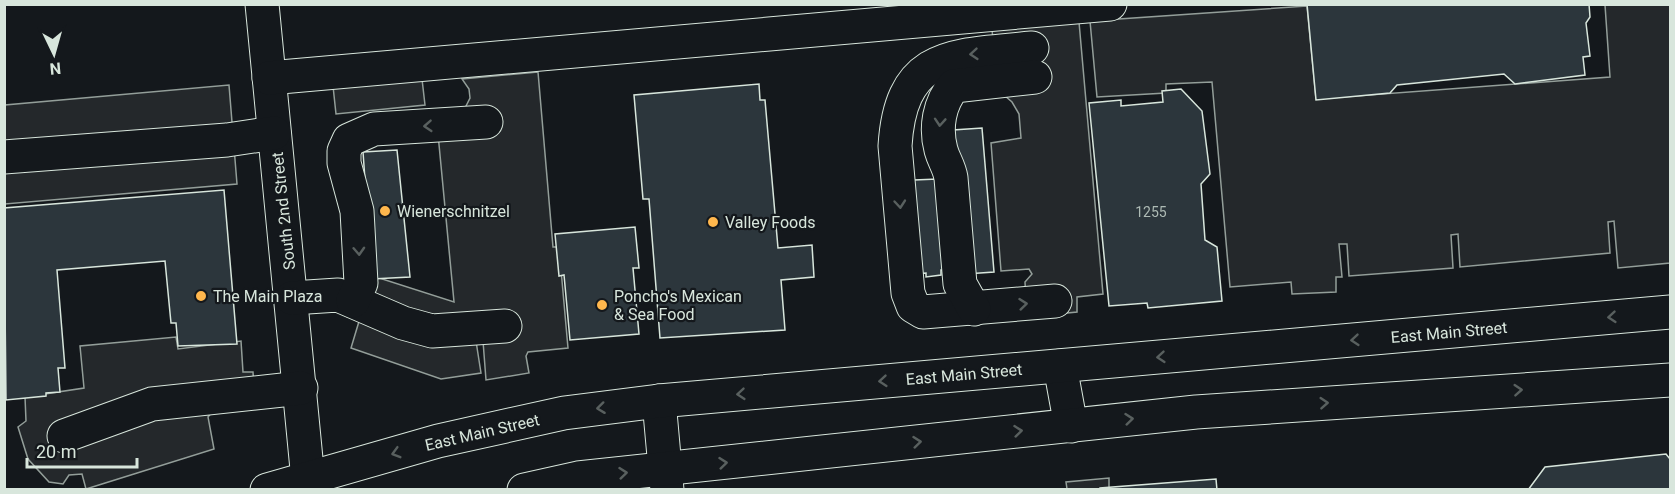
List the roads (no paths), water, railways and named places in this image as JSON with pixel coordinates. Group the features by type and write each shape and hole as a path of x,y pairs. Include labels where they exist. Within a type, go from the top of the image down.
{"main road":[{"name":"South 2nd Street","path":"262,4 309,484"},
{"path":"268,78 1110,4"},
{"path":"974,309 960,285 949,163 942,152 938,128 941,109 946,95 954,86 1033,63 957,56 933,64 912,82 902,101 896,122 895,146 908,293 913,306 923,312 974,309 1055,301"},
{"path":"353,301 361,283 357,211 344,163 344,151 349,140 374,129 486,122"},
{"path":"4,157 227,140 274,133"},
{"path":"292,298 338,295 404,323 432,331 505,326"},
{"name":"East Main Street","path":"267,489 309,484 438,441 564,413 659,401 1671,312"},
{"path":"1060,366 1071,426"},
{"path":"524,489 578,478 666,479 1196,412 1671,380"},
{"path":"64,436 152,404 301,388"},
{"path":"659,401 666,479"}],"place":[{"name":"Wienerschnitzel","path":"385,211"},
{"name":"Valley Foods","path":"713,222"},
{"name":"The Main Plaza","path":"201,296"},
{"name":"Poncho's Mexican & Sea Food","path":"602,305"}]}
